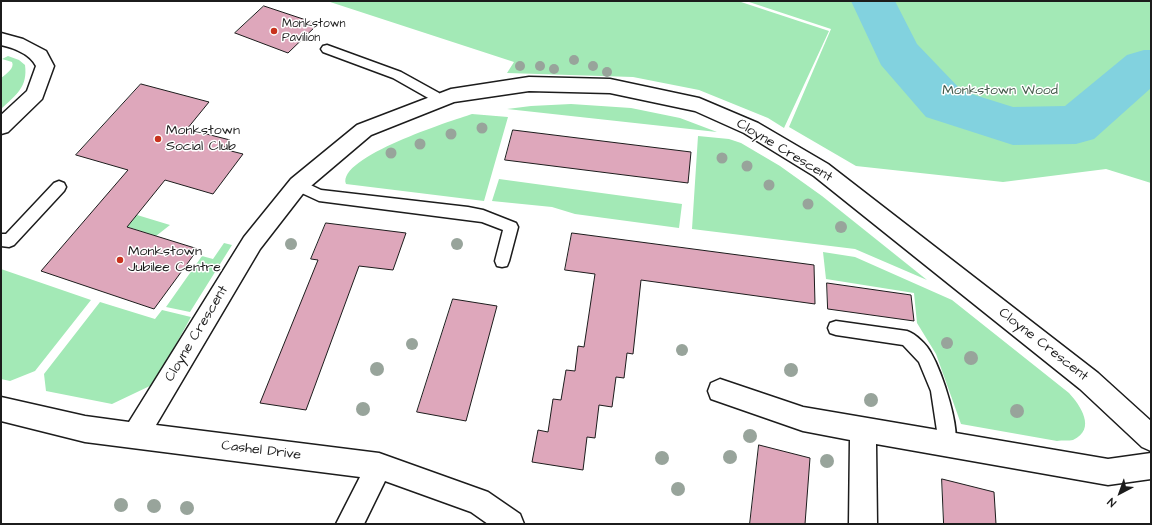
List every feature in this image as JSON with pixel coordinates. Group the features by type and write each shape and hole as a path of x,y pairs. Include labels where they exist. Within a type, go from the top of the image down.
{"street":[{"path":"1,39 17,43 40,55 46,66 35,94 1,128"},
{"name":"Cloyne Crescent","path":"135,436 252,243 298,185 364,130 451,96 529,84 610,86 699,105 751,128 821,170 1089,381 1151,438"},
{"path":"720,391 803,418 863,430 1108,472 1151,466"},
{"name":"Cashel Drive","path":"1,409 85,429 379,466 479,501 510,524"},
{"path":"863,430 863,524"},
{"path":"350,524 379,466"}],"lane":[{"path":"326,49 397,75 434,96 437,102"},
{"path":"298,185 319,194 483,216 511,227 502,261"},
{"path":"1,240 9,241 59,187"},
{"path":"836,328 907,338 925,357 939,391 948,444"}],"green space":[{"path":"327,1 738,1 829,31 784,128 768,118 699,90 633,77 507,73 514,62"},
{"name":"Monkstown Wood","path":"746,1 1151,1 1151,183 1106,169 1003,182 856,166 789,127 831,29"},
{"path":"8,56 19,60 25,65 25,79 16,95 1,109 1,78 10,71 13,64 12,62 2,59"},
{"path":"571,104 631,108 680,118 717,132 507,109"},
{"path":"472,114 508,117 484,201 346,184 348,174 359,163 376,152 421,132"},
{"path":"698,136 729,139 741,143 780,166 822,196 927,280 855,249 692,229"},
{"path":"499,179 682,204 679,228 575,214 552,207 492,201"},
{"path":"114,208 170,225 156,236 104,219"},
{"path":"224,243 232,245 190,312 166,307 202,256 213,259"},
{"path":"823,252 855,257 952,300 1069,393 1078,404 1084,417 1084,430 1073,440 1057,441 961,424 936,354 917,323 914,293 826,279"},
{"path":"1,269 91,300 35,371 10,381 1,379"},
{"path":"100,302 155,319 162,310 191,317 154,384 112,404 46,391 44,374"}],"building":[{"name":"Monkstown Pavilion","path":"264,6 318,24 288,53 235,33"},
{"path":"141,84 209,102 187,129 230,140 223,149 243,154 213,194 165,180 127,227 198,249 154,309 41,271 128,170 76,155"},
{"path":"513,130 691,152 688,183 505,160"},
{"path":"326,223 406,233 393,270 359,266 306,410 260,403 318,260 311,259"},
{"path":"572,233 814,265 815,304 641,280 633,354 627,353 624,378 616,377 612,407 599,405 595,438 587,437 583,470 532,462 538,430 548,432 553,399 561,400 566,370 575,371 578,346 584,347 595,274 565,270"},
{"path":"827,283 911,295 914,321 828,309"},
{"path":"453,299 497,306 466,421 417,412"},
{"path":"759,445 810,458 805,524 750,524"},
{"path":"942,479 994,492 996,524 944,524"}],"waterway":[{"path":"873,1 898,53 944,104 1013,126 1076,125 1144,67 1151,67"}],"place":[{"name":"Monkstown Pavilion","path":"274,31"},
{"name":"Monkstown Social Club","path":"158,139"},
{"name":"Monkstown Jubilee Centre","path":"120,260"}]}
